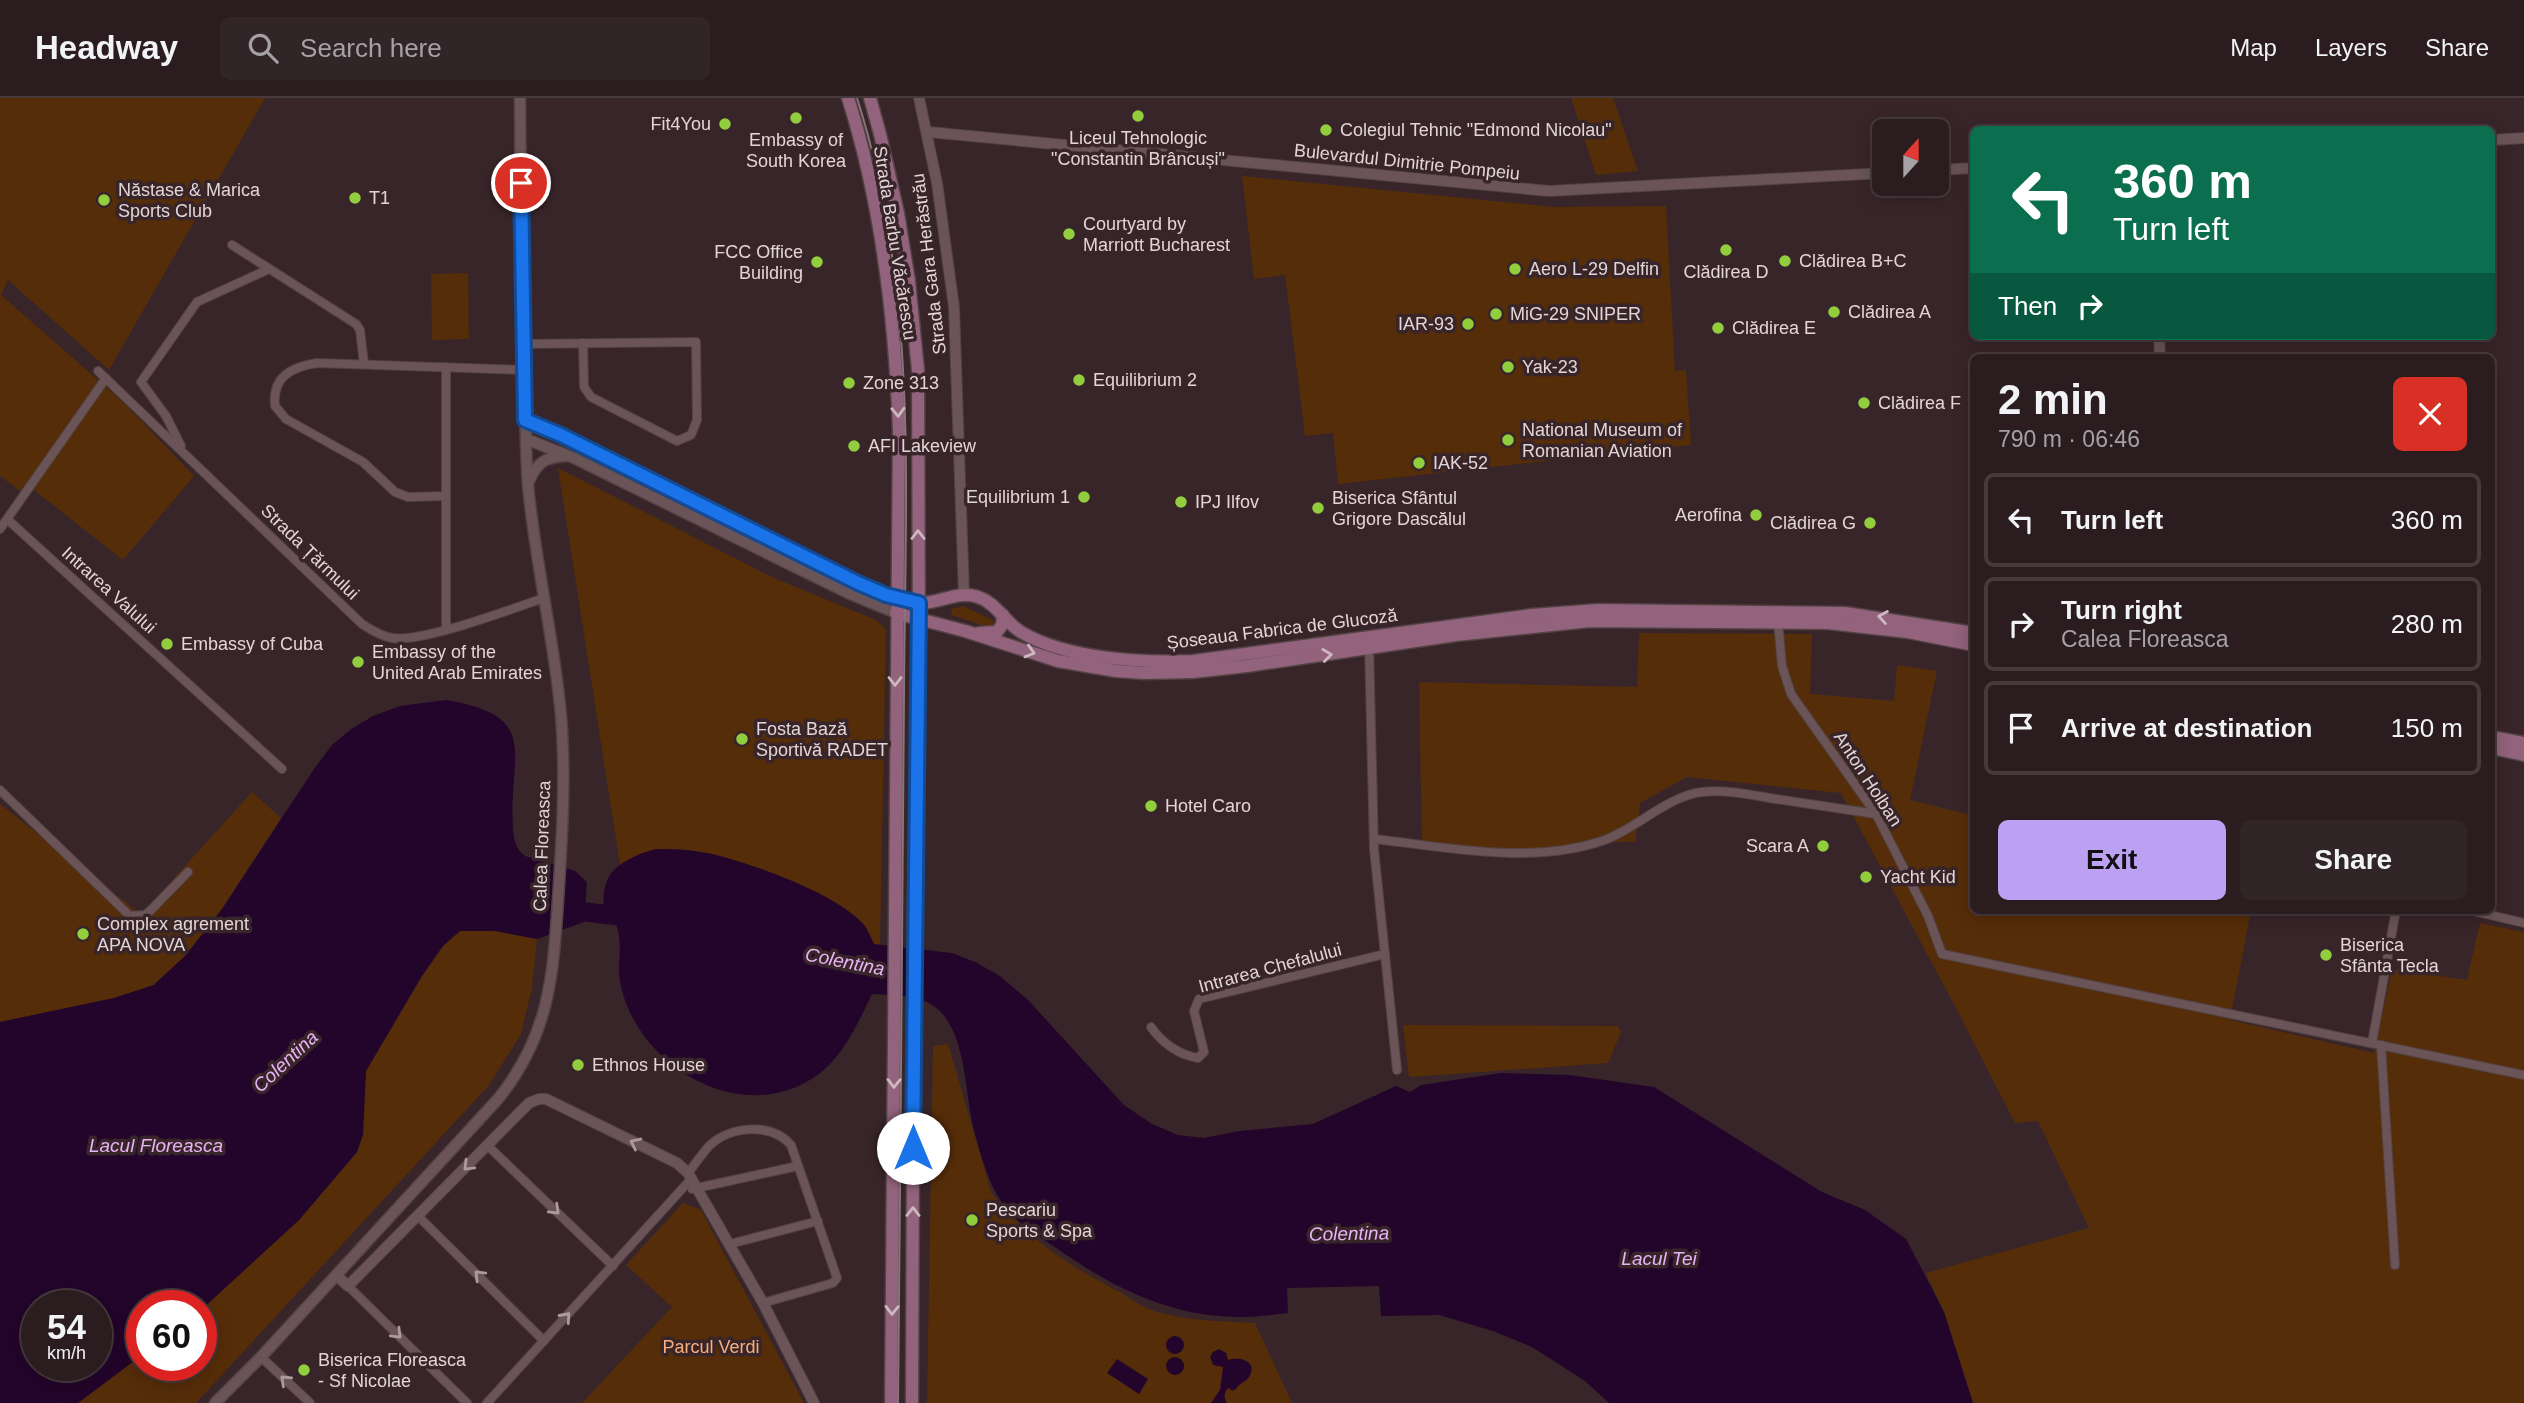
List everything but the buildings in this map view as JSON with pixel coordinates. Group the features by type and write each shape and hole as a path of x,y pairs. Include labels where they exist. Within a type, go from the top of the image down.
{"main road":[{"name":"Calea Floreasca","path":"215,1403 261,1357 498,1099 521,1066 537,1034 545,1009 552,973 561,853 562,732 528,484 520,98"},
{"name":"Strada Barbu Văcărescu","path":"848,98 869,175 894,332 899,441 891,1403"},
{"name":"Strada Barbu Văcărescu","path":"870,98 898,213 915,328 919,427 912,1403"},
{"path":"525,420 561,435 858,583 897,598 919,603 964,595"},
{"name":"Șoseaua Fabrica de Glucoză","path":"526,439 571,456 850,594 896,613 965,631 1058,661 1116,671 1144,673 1206,670 1532,615 1575,611 1632,609 1845,613 1970,632"},
{"path":"528,484 541,461 552,457 571,456"},
{"name":"Șoseaua Fabrica de Glucoză","path":"964,595 982,598 1019,631 1052,644 1105,657 1143,662 1193,661 1576,622 1828,623 1970,644"},
{"path":"965,631 988,634 997,632 1002,625 1003,615"},
{"path":"2495,738 2524,743"},
{"path":"2495,749 2524,755"}],"street":[{"name":"Strada Gara Herăstrău","path":"919,98 928,132 954,307 964,595"},
{"name":"Bulevardul Dimitrie Pompeiu","path":"928,132 1549,191 1872,174"},
{"path":"2495,140 2524,138"},
{"path":"1950,169 1970,168"},
{"path":"232,245 356,324 360,330 364,364"},
{"path":"184,453 166,416 141,383 197,302 270,269"},
{"path":"523,344 583,343 696,342 697,420 691,435 677,441 591,397 584,387 583,343"},
{"path":"446,496 408,497 395,492 363,462 286,419 275,406 279,379 296,368 317,363 524,370"},
{"path":"446,367 446,629"},
{"name":"Strada Țărmului","path":"98,371 373,631 393,638 405,638 446,629 544,598"},
{"path":"0,529 106,378"},
{"name":"Intrarea Valului","path":"7,519 282,769"},
{"name":"Anton Holban","path":"1778,621 1782,666 1791,694 1876,814 1928,916 1942,954 2372,1043"},
{"path":"1368,643 1374,839 1396,1070"},
{"path":"0,790 130,916 145,915 188,872"},
{"path":"1374,839 1501,853 1554,851 1600,842 1630,829 1676,801 1700,792 1733,792 1876,814"},
{"path":"2395,914 2372,1043 2524,1075"},
{"path":"2486,914 2524,923"},
{"name":"Intrarea Chefalului","path":"1151,1027 1168,1045 1183,1054 1198,1058 1204,1052 1194,1011 1199,999 1385,954"},
{"path":"2381,1045 2395,1265"},
{"path":"348,1286 534,1101 546,1099 677,1163 690,1176 763,1303 814,1403"},
{"path":"487,1403 682,1190 715,1142 731,1133 746,1130 766,1131 786,1139 794,1152 838,1274 835,1281 763,1303"},
{"path":"488,1146 613,1266"},
{"path":"682,1190 798,1166"},
{"path":"418,1216 544,1341"},
{"path":"730,1244 818,1221"},
{"path":"338,1273 358,1276"},
{"path":"338,1273 467,1403"},
{"path":"261,1357 310,1403"}],"green space":[{"name":"Năstase & Marica Sports Club","path":"0,98 265,98 109,370 8,280 1,295 122,401 194,476 123,560 29,486 23,493 0,476"},
{"path":"1571,98 1613,98 1638,171 1596,175"},
{"path":"1242,176 1553,207 1666,206 1675,371 1686,370 1691,445 1338,484 1333,433 1305,436 1285,275 1254,279"},
{"path":"468,273 469,339 432,340 431,274"},
{"name":"Fosta Bază Sportivă RADET","path":"558,468 774,578 876,620 886,629 880,945 874,944 864,925 850,912 829,899 804,886 747,865 696,851 676,849 647,853 620,865"},
{"path":"963,606 993,620 994,624 988,627 951,615 952,609"},
{"path":"1639,633 1812,634 1810,694 1894,701 1897,665 1937,671 1910,800 1970,815 1970,914 2250,914 2230,1020 2374,1053 2392,969 2467,980 2480,923 2524,932 2524,1403 1973,1403 1944,1312 1926,1273 2089,1228 2038,1121 2015,1123 1841,793 1687,777 1640,803 1635,842 1521,857 1422,846 1419,682 1637,687"},
{"name":"Complex agrement APA NOVA","path":"252,792 281,818 222,909 186,955 153,985 114,998 0,1022 0,804 138,912 145,910"},
{"path":"460,931 495,931 537,939 532,988 521,1034 489,1085 217,1380 217,1295 299,1220 357,1152 366,1071 422,976 443,946"},
{"path":"1403,1025 1618,1026 1621,1032 1608,1063 1409,1077"},
{"name":"Pescariu Sports & Spa","path":"948,1044 991,1192 1018,1223 1050,1250 1085,1273 1150,1309 1191,1319 1255,1323 1292,1403 927,1403 933,1046"},
{"name":"Parcul Verdi","path":"683,1203 701,1210 804,1403 582,1403 672,1307 626,1265"},
{"path":"126,1367 126,1381 216,1381 196,1403 78,1403 107,1381 112,1381 112,1378"}],"water":[{"name":"Lacul Floreasca","path":"446,700 477,707 497,716 509,728 514,742 513,828 516,844 525,856 575,871 587,882 584,922 537,939 495,931 460,931 443,946 422,976 366,1071 363,1135 357,1152 299,1220 217,1295 217,1290 126,1290 126,1367 112,1378 112,1290 21,1290 21,1381 107,1381 78,1403 0,1403 0,1022 114,998 154,985 186,955 222,909 332,745 373,716 400,706"},
{"name":"Lacul Tei","path":"656,849 712,854 797,883 852,914 865,927 874,944 952,953 975,962 1000,976 1028,1000 1124,1105 1152,1124 1178,1135 1204,1138 1239,1131 1313,1124 1396,1086 1410,1092 1421,1085 1501,1073 1570,1075 1654,1087 1822,1192 1865,1210 1906,1239 1944,1312 1973,1403 1609,1403 1585,1381 1532,1347 1493,1331 1439,1315 1381,1316 1379,1286 1287,1288 1288,1313 1252,1317 1190,1312 1144,1298 1122,1288 1059,1250 1021,1223 1002,1203 989,1179 977,1143 958,1043 945,1017 930,1004 912,997 872,994 850,1037 828,1066 795,1087 770,1094 745,1095 720,1090 696,1080 674,1066 654,1048 638,1027 625,1001 619,972 618,930 616,924 604,923 604,892 609,876 620,865"},
{"path":"1175,1336 1181,1339 1184,1345 1181,1351 1175,1354 1169,1351 1166,1345 1169,1339"},
{"path":"1219,1349 1226,1353 1228,1360 1246,1361 1250,1364 1251,1372 1236,1389 1232,1391 1229,1388 1226,1391 1227,1403 1211,1403 1220,1390 1223,1367 1213,1365 1210,1357"},
{"path":"1175,1357 1181,1360 1184,1366 1181,1372 1175,1375 1169,1372 1166,1366 1169,1360"},
{"path":"1117,1359 1148,1379 1139,1394 1107,1373"}],"waterway":[{"name":"Colentina","path":"560,909 628,917"}],"tram line":[{"path":"857,98 877,171 891,245 904,393 906,542 898,1403"}],"place":[{"name":"Liceul Tehnologic \"Constantin Brâncuși\"","path":"1138,116"},
{"name":"Embassy of South Korea","path":"796,118"},
{"name":"Fit4You","path":"725,124"},
{"name":"Colegiul Tehnic \"Edmond Nicolau\"","path":"1326,130"},
{"name":"T1","path":"355,198"},
{"name":"Năstase & Marica Sports Club","path":"104,200"},
{"name":"Courtyard by Marriott Bucharest","path":"1069,234"},
{"name":"Clădirea D","path":"1726,250"},
{"name":"Clădirea B+C","path":"1785,261"},
{"name":"FCC Office Building","path":"817,262"},
{"name":"Aero L-29 Delfin","path":"1515,269"},
{"name":"Clădirea A","path":"1834,312"},
{"name":"MiG-29 SNIPER","path":"1496,314"},
{"name":"IAR-93","path":"1468,324"},
{"name":"Clădirea E","path":"1718,328"},
{"name":"Yak-23","path":"1508,367"},
{"name":"Equilibrium 2","path":"1079,380"},
{"name":"Zone 313","path":"849,383"},
{"name":"Clădirea F","path":"1864,403"},
{"name":"National Museum of Romanian Aviation","path":"1508,440"},
{"name":"AFI Lakeview","path":"854,446"},
{"name":"IAK-52","path":"1419,463"},
{"name":"Equilibrium 1","path":"1084,497"},
{"name":"IPJ Ilfov","path":"1181,502"},
{"name":"Biserica Sfântul Grigore Dascălul","path":"1318,508"},
{"name":"Aerofina","path":"1756,515"},
{"name":"Clădirea G","path":"1870,523"},
{"name":"Embassy of Cuba","path":"167,644"},
{"name":"Embassy of the United Arab Emirates","path":"358,662"},
{"name":"Fosta Bază Sportivă RADET","path":"742,739"},
{"name":"Hotel Caro","path":"1151,806"},
{"name":"Scara A","path":"1823,846"},
{"name":"Yacht Kid","path":"1866,877"},
{"name":"Complex agrement APA NOVA","path":"83,934"},
{"name":"Biserica Sfânta Tecla","path":"2326,955"},
{"name":"Ethnos House","path":"578,1065"},
{"name":"Pescariu Sports & Spa","path":"972,1220"},
{"name":"Biserica Floreasca - Sf Nicolae","path":"304,1370"}],"route":[{"path":"521,183 525,420 561,435 858,583 886,595 919,603 913,1148"}]}
